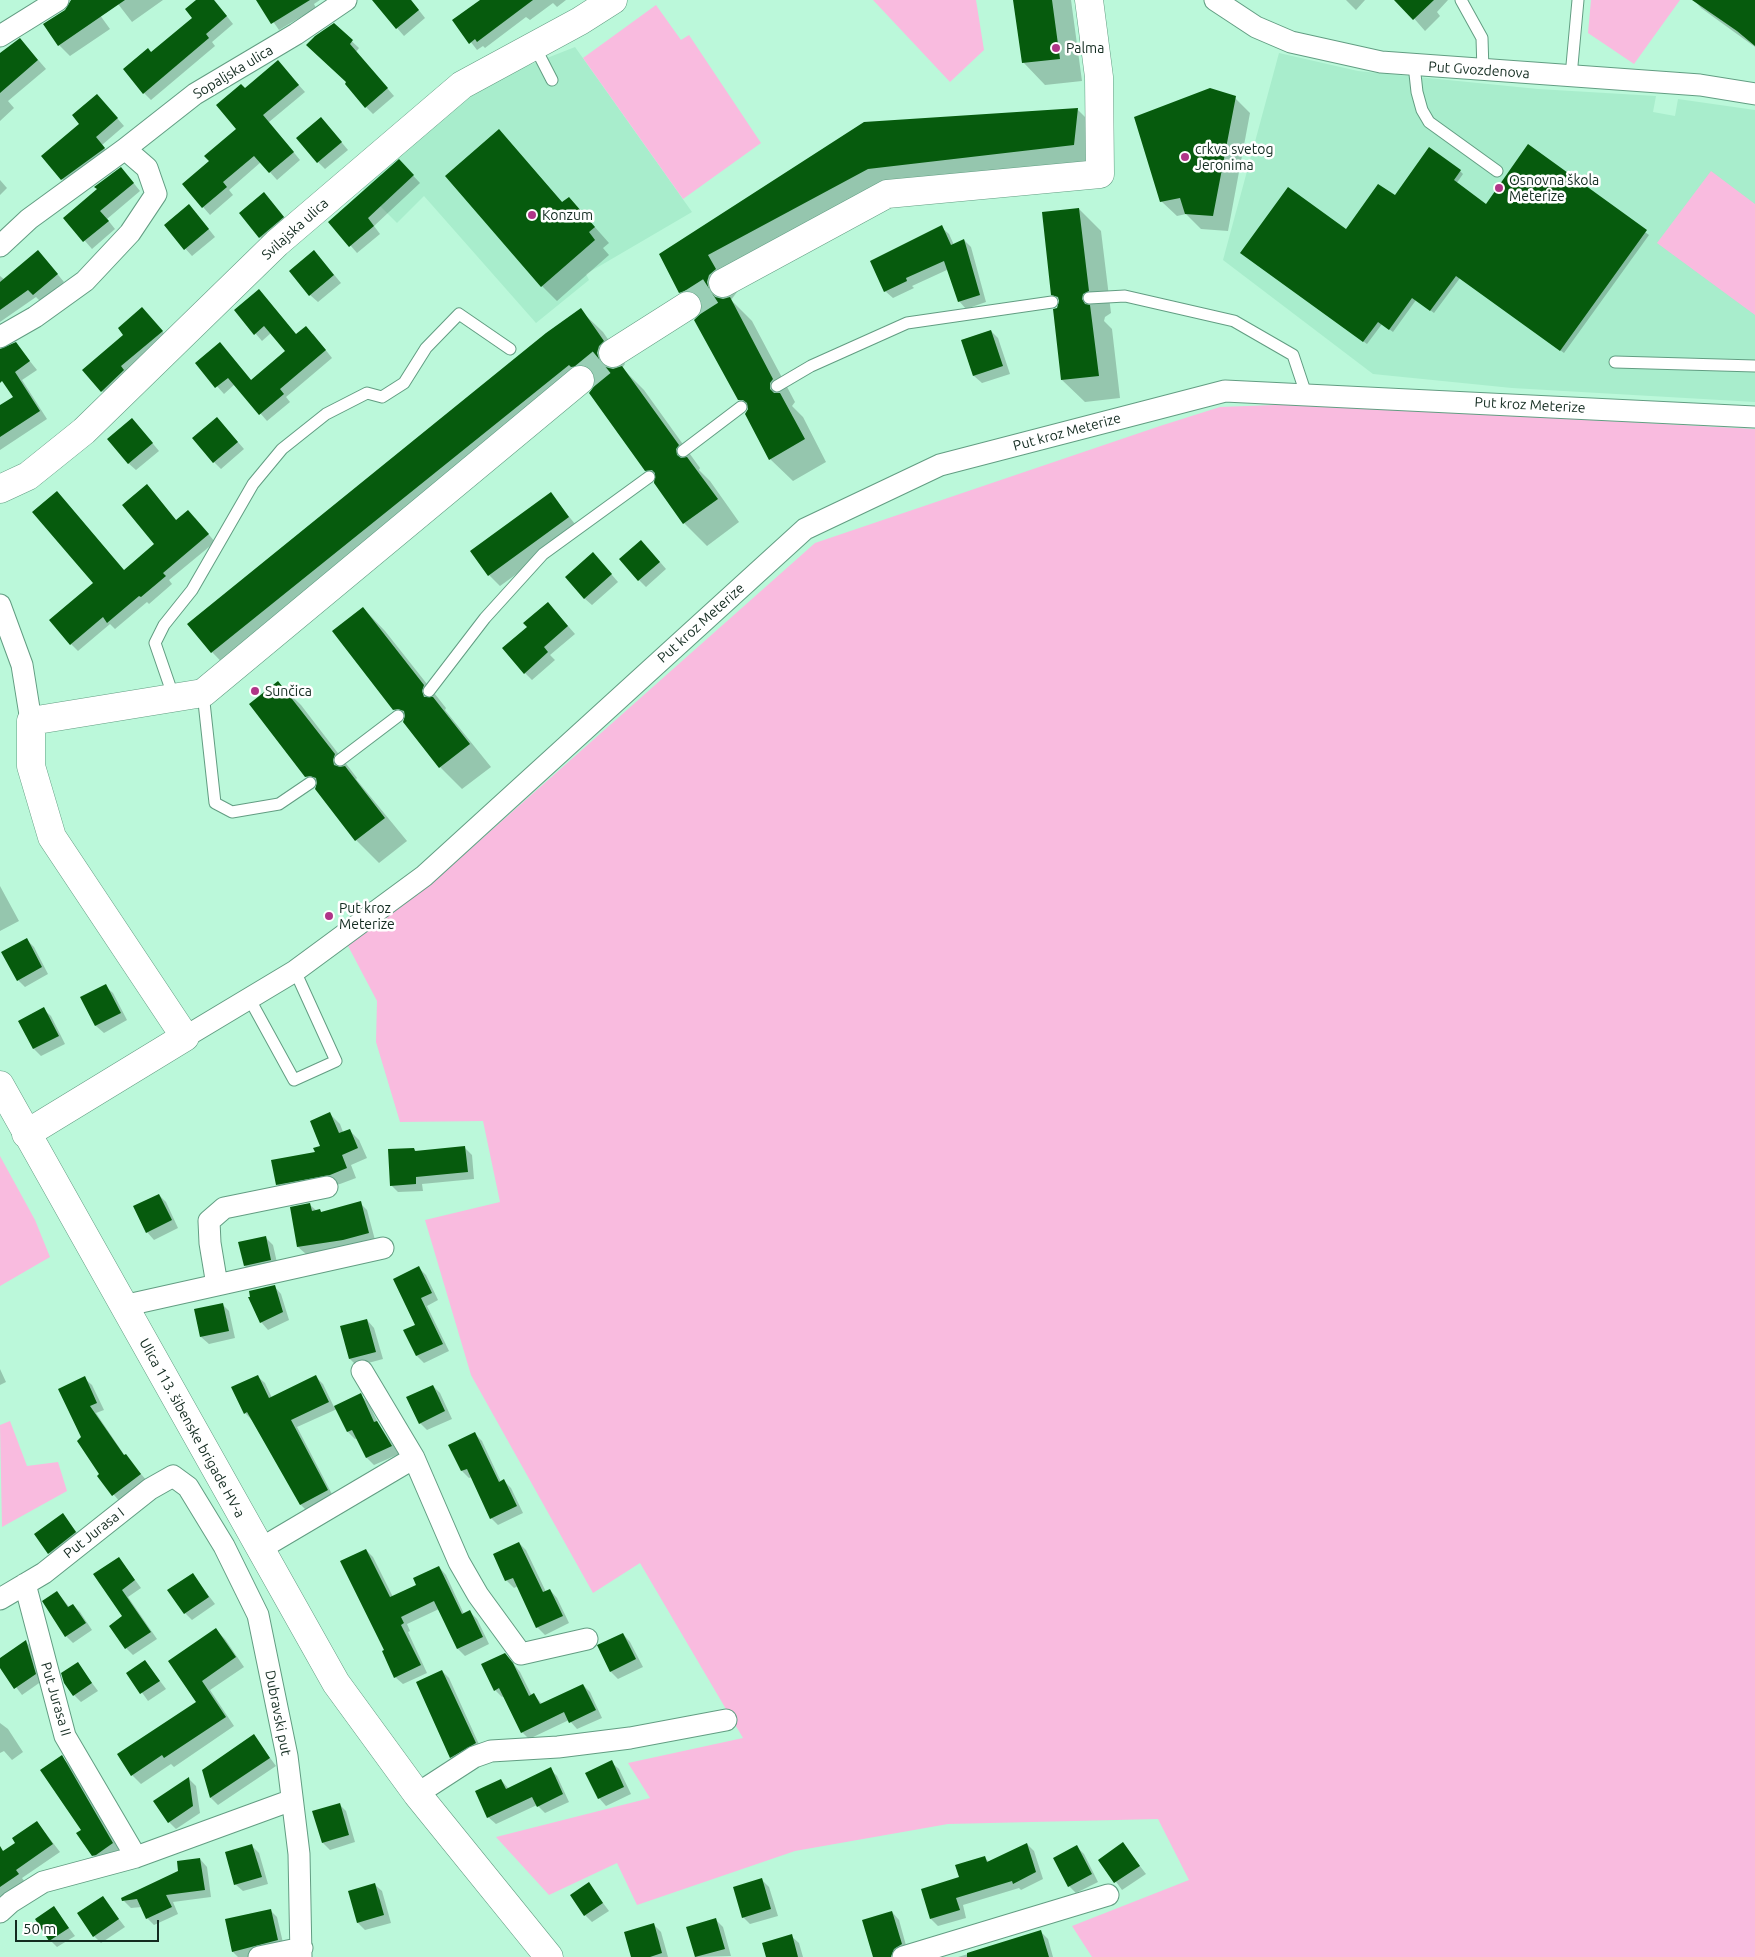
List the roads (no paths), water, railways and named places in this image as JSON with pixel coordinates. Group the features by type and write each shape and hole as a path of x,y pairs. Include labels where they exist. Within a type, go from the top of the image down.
{"street":[{"path":"0,36 58,0"},
{"name":"Sopaljska ulica","path":"0,246 29,219 125,149 194,94 296,34 346,0"},
{"name":"Svilajska ulica","path":"0,489 28,476 84,431 277,243 462,85 613,0"},
{"path":"723,283 887,194 1100,174 1099,77 1089,0"},
{"name":"Put Gvozdenova","path":"1215,0 1256,27 1291,42 1381,62 1484,71 1700,85 1755,94"},
{"path":"0,337 34,317 85,281 130,233 156,194 147,168 125,149"},
{"path":"613,354 687,306"},
{"path":"31,722 203,693 580,380"},
{"name":"Put kroz Meterize","path":"26,1134 295,971 424,876 805,529 940,466 1226,391 1755,417"},
{"path":"0,605 22,665 31,722 31,766 52,837 185,1037"},
{"name":"Ulica 113. šibenske brigade HV-a","path":"0,1085 336,1683 417,1794 549,1957"},
{"path":"217,1285 210,1243 209,1221 224,1208 327,1187"},
{"path":"123,1306 383,1248"},
{"path":"362,1371 414,1458 459,1562 478,1595 520,1654 587,1639"},
{"path":"260,1549 414,1458"},
{"name":"Put Jurasa I","path":"0,1599 44,1573 150,1489 173,1476 188,1487"},
{"name":"Dubravski put","path":"188,1487 224,1546 258,1615 287,1756 298,1854 302,1952"},
{"name":"Put Jurasa II","path":"25,1584 65,1736 136,1857"},
{"path":"417,1794 474,1758 491,1751 576,1745 726,1720"},
{"path":"0,1912 11,1902 43,1882 136,1857 292,1800"},
{"path":"904,1957 1108,1895"},
{"path":"259,1957 302,1952"}],"lane":[{"path":"1461,0 1482,38 1484,71"},
{"path":"1571,76 1578,0"},
{"path":"534,45 552,80"},
{"path":"1414,65 1417,92 1422,110 1430,122 1496,171"},
{"path":"1090,298 1125,296 1234,321 1293,355 1306,394"},
{"path":"777,386 810,366 907,323 1052,302"},
{"path":"174,698 155,643 164,625 192,590 253,484 282,449 326,414 367,393 382,397 404,382 426,348 459,314 510,349"},
{"path":"1615,362 1755,366"},
{"path":"683,452 741,407"},
{"path":"429,691 485,618 543,554 649,477"},
{"path":"203,693 215,803 232,812 279,804 310,783"},
{"path":"340,760 398,716"},
{"path":"249,998 294,1080 336,1061 295,971"}],"tunnel":[{"path":"687,306 723,283"},
{"path":"580,380 613,353"}],"place":[{"name":"Palma","path":"1056,48"},
{"name":"crkva svetog Jeronima","path":"1185,157"},
{"name":"Osnovna škola Meterize","path":"1499,188"},
{"name":"Konzum","path":"532,215"},
{"name":"Sunčica","path":"255,691"},
{"name":"Put kroz Meterize","path":"329,916"}]}
